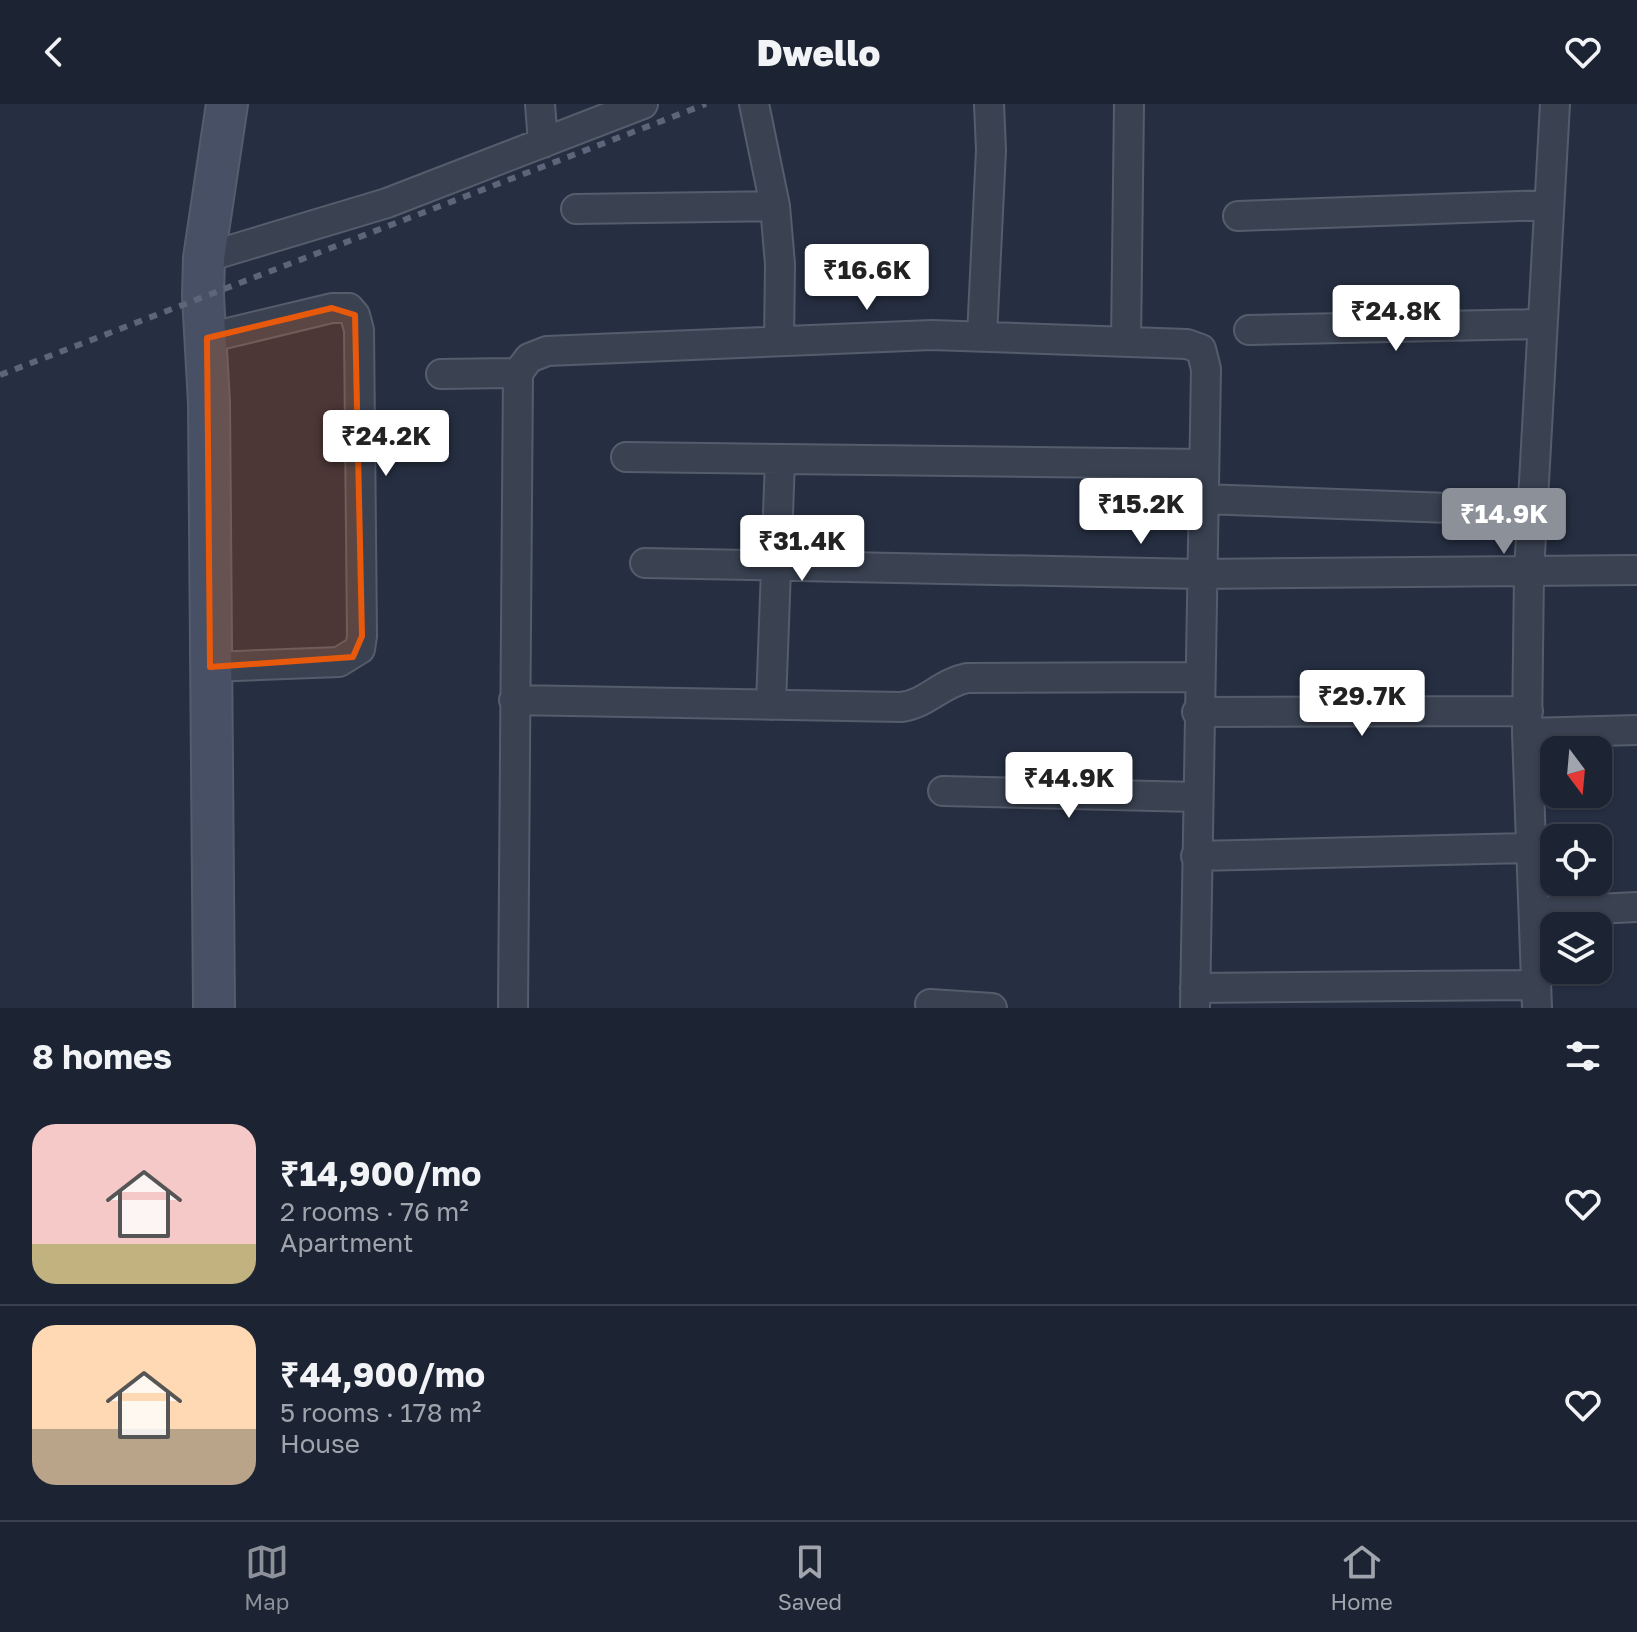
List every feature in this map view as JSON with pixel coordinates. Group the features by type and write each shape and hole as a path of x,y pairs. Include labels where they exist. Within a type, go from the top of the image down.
{"street":[{"path":"214,1008 204,258 227,104"},
{"path":"540,104 543,143"},
{"path":"204,258 387,203 643,104"},
{"path":"754,104 775,206 780,264 779,341"},
{"path":"982,336 991,150 989,104"},
{"path":"1126,342 1129,104"},
{"path":"513,1008 518,373 529,358 547,351 982,336 1187,344 1201,349 1206,369 1197,712 1195,998 1537,996 1527,722 1529,572 1555,104"},
{"path":"1238,216 1549,205"},
{"path":"576,209 775,206"},
{"path":"207,338 332,308 349,308 355,315 359,330 362,636 360,649 339,662 210,667"},
{"path":"1249,330 1542,324"},
{"path":"441,374 518,373"},
{"path":"626,457 1203,464"},
{"path":"771,705 780,460"},
{"path":"1202,499 1533,511"},
{"path":"645,563 1200,574 1637,570"},
{"path":"514,700 914,705 944,684 967,678 1198,677"},
{"path":"1197,712 1527,722 1637,730"},
{"path":"943,791 1196,797"},
{"path":"1196,856 1531,848"},
{"path":"1534,912 1637,907"},
{"path":"930,1004 992,1008"}],"highlighted area":[{"path":"332,308 355,315 362,636 353,657 210,667 207,338"}],"railway":[{"path":"0,375 706,104"}]}
